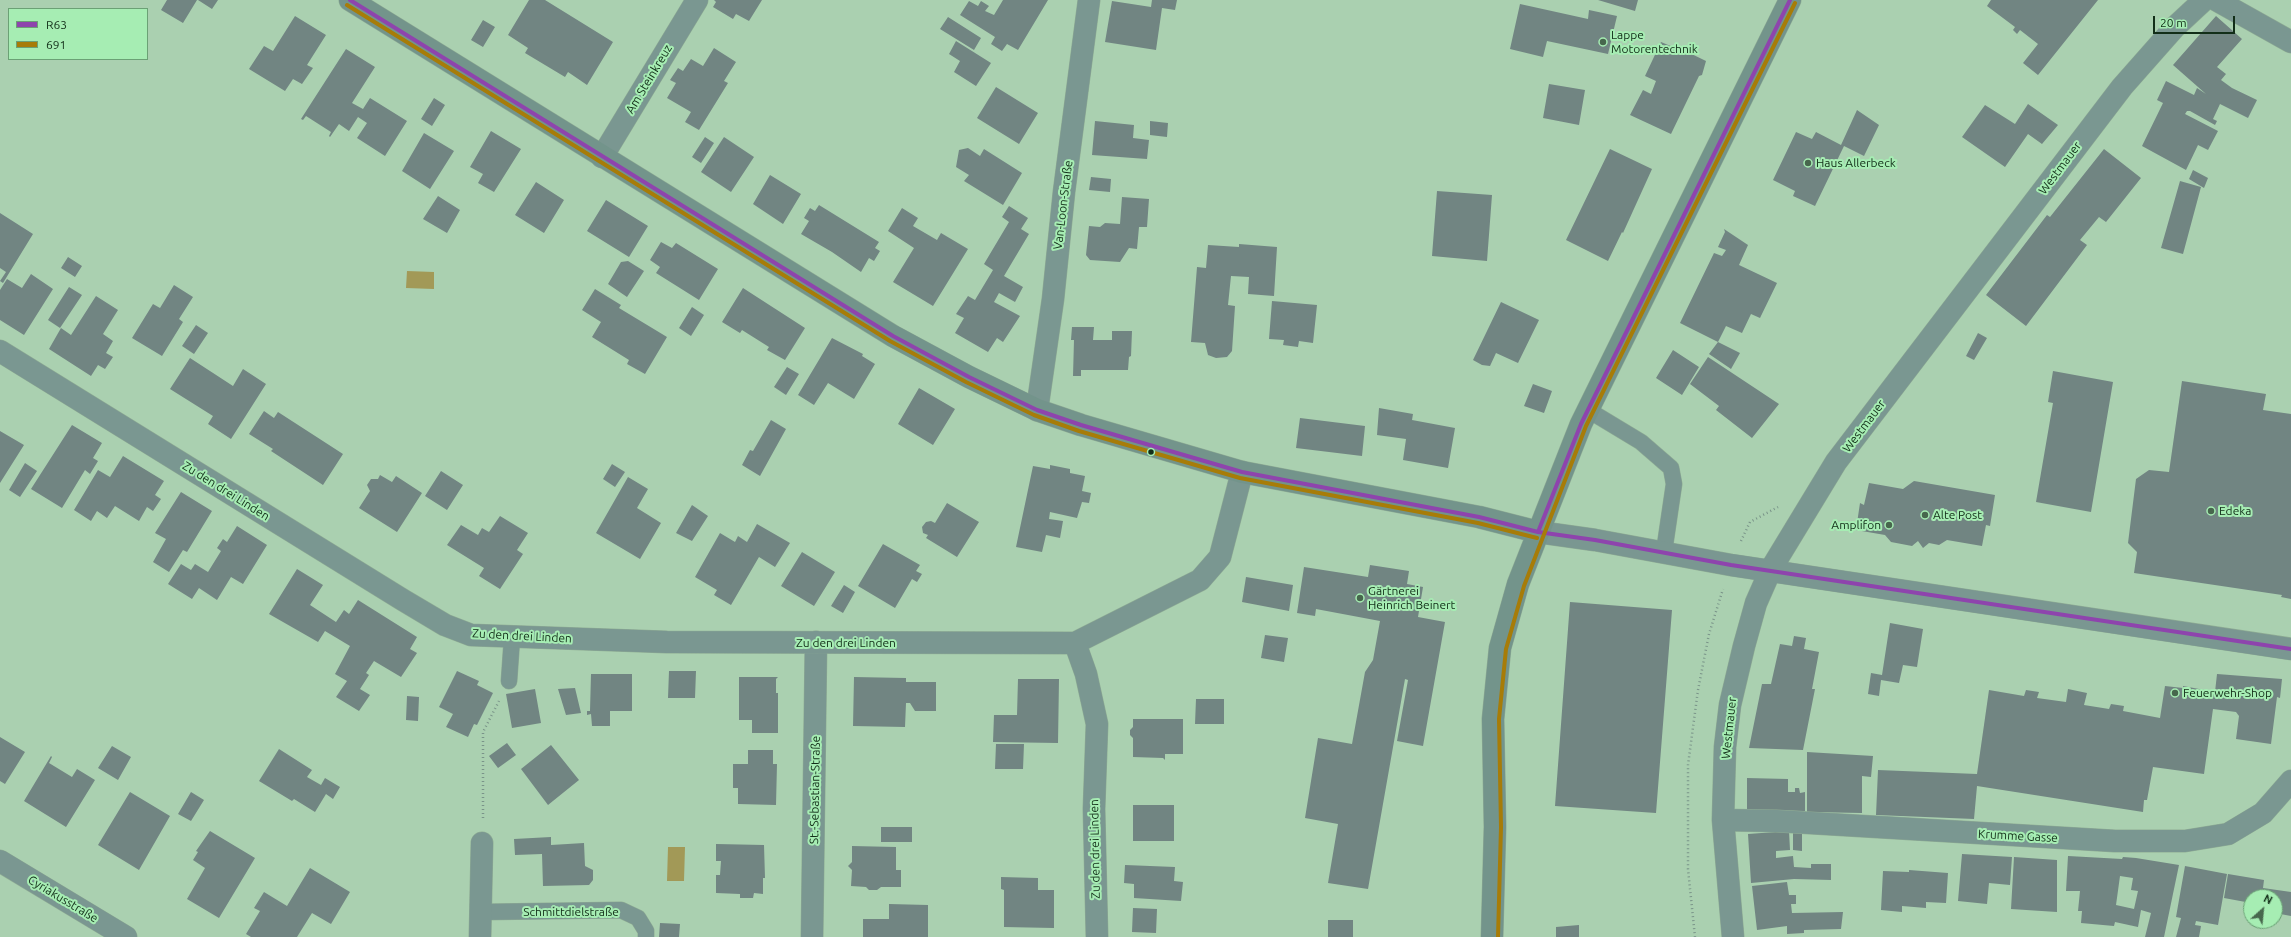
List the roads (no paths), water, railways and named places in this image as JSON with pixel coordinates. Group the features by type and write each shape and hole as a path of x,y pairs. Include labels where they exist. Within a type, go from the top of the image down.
{"main road":[{"path":"350,0 893,336 969,377 1037,410 1088,427 1242,472 1479,517 1538,532"},
{"path":"1492,937 1495,827 1493,719 1500,648 1518,584 1558,477 1588,410 1790,0"}],"street":[{"name":"Am Steinkreuz","path":"602,157 697,0"},
{"name":"Van-Loon-Straße","path":"1037,410 1053,298 1064,192 1089,0"},
{"name":"Westmauer","path":"1733,937 1724,820 1726,747 1730,705 1756,604 1771,569 1836,462 2122,87 2175,27 2204,0"},
{"path":"2216,0 2291,42"},
{"name":"Zu den drei Linden","path":"0,351 445,625 471,635 512,638 667,642 1075,644 1200,580 1220,557 1242,472"},
{"path":"1538,532 1664,552 1731,565 1771,569 2291,649"},
{"name":"St.-Sebastian-Straße","path":"812,937 816,642"},
{"name":"Zu den drei Linden","path":"1075,644 1086,674 1097,724 1094,809 1097,937"},
{"name":"Krumme Gasse","path":"1724,820 1776,821 2115,841 2185,841 2228,834 2263,813 2291,781"},
{"path":"480,937 482,843"},
{"name":"Cyriakusstraße","path":"0,860 126,937"}],"lane":[{"path":"1588,410 1641,442 1671,468 1674,484 1664,552"},
{"path":"509,681 512,638"},
{"name":"Schmittdielstraße","path":"481,912 621,910 638,918 646,931 646,937"}],"place":[{"name":"Lappe Motorentechnik","path":"1603,42"},
{"name":"Haus Allerbeck","path":"1808,163"},
{"name":"Edeka","path":"2211,511"},
{"name":"Alte Post","path":"1925,515"},
{"name":"Amplifon","path":"1889,525"},
{"name":"Gärtnerei Heinrich Beinert","path":"1360,598"},
{"name":"Feuerwehr-Shop","path":"2175,693"}]}
